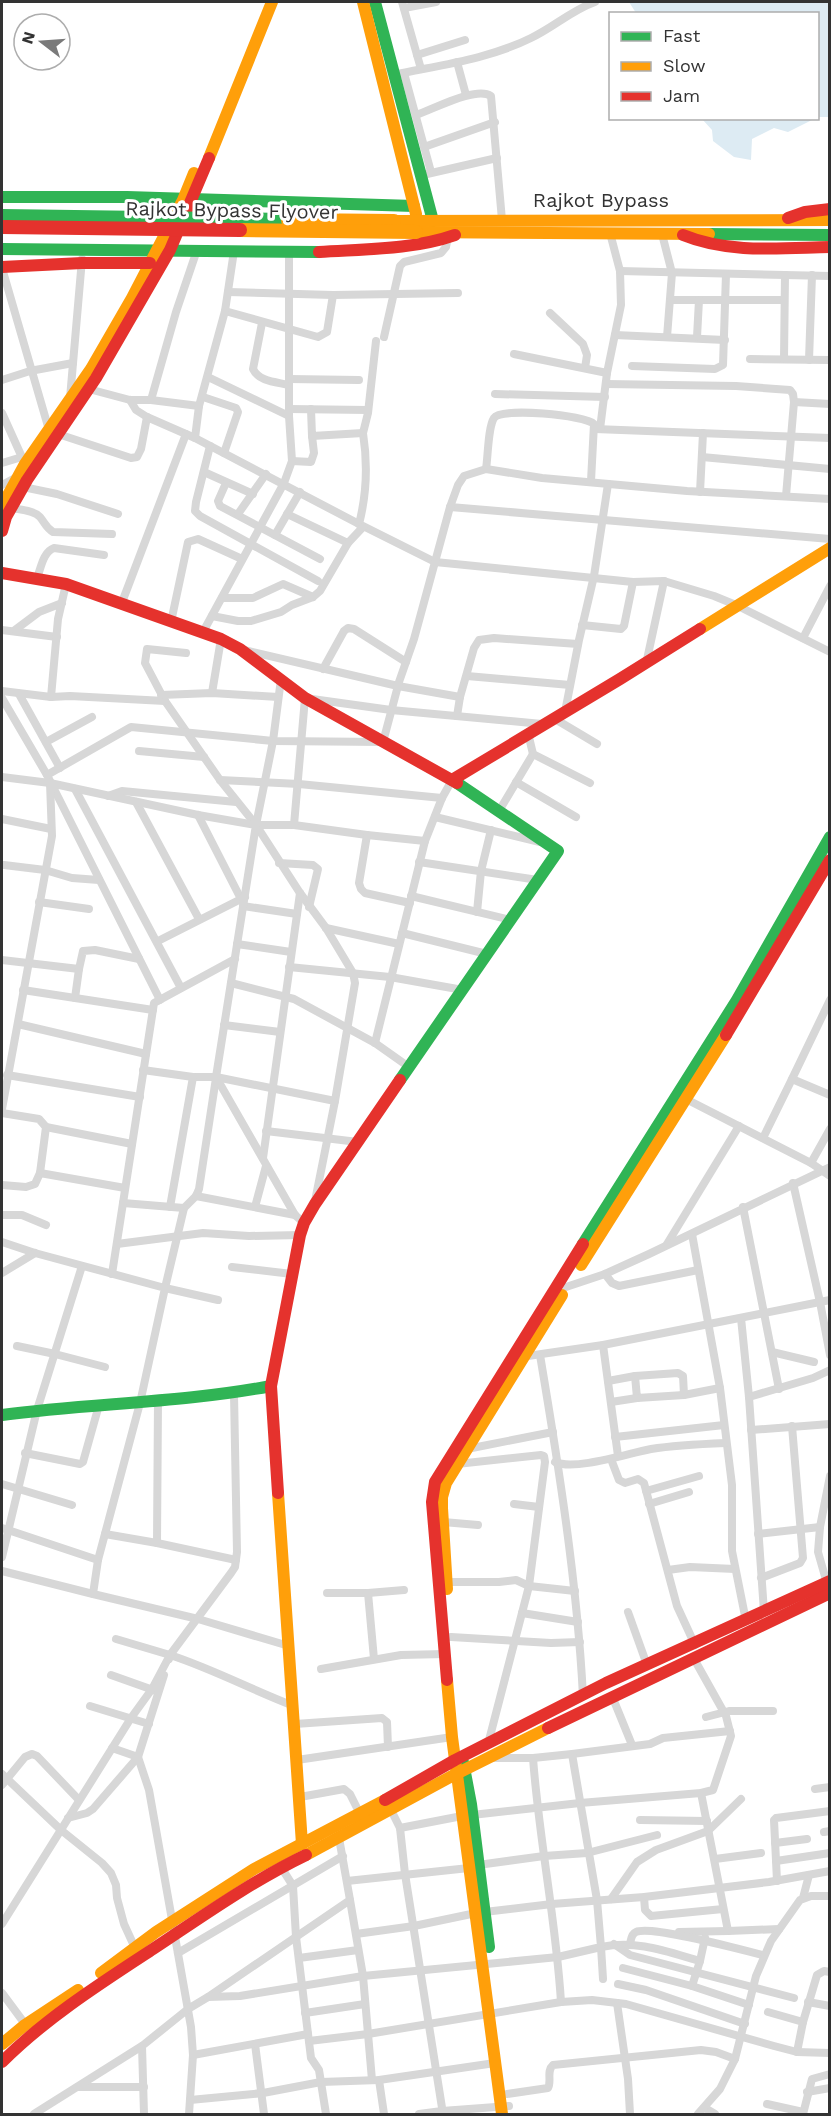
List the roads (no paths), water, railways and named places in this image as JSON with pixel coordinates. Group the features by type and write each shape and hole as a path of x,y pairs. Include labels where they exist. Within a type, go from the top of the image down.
{"main road":[{"path":"188,200 264,2"},
{"path":"2,530 6,507 20,482 84,388 163,250 188,200 272,2"},
{"path":"363,2 417,226"},
{"path":"375,2 399,74 426,174 433,221"},
{"path":"2,197 127,197 414,206"},
{"path":"784,219 805,212 830,209"},
{"name":"Rajkot Bypass Flyover","path":"2,216 394,221 462,232"},
{"path":"784,219 830,220"},
{"name":"Rajkot Bypass","path":"417,226 433,221 784,219"},
{"name":"Rajkot Bypass Flyover","path":"2,226 417,226"},
{"path":"2,249 318,252 405,246 462,232"},
{"name":"Rajkot Bypass","path":"462,232 830,235"},
{"path":"681,234 697,242 723,245 830,247"},
{"path":"20,482 24,460 53,432 70,402 84,388 150,263 163,250"},
{"path":"2,268 82,263 150,263"},
{"path":"452,780 555,719 830,548"},
{"path":"2,573 66,584 221,639 240,649 304,699 452,780 558,851 300,1224 271,1386 302,1844"},
{"path":"459,1765 442,1508 444,1490 517,1357 566,1287 682,1097 737,1000 824,869 830,837"},
{"path":"506,2107 467,1815 452,1737 433,1492 435,1482 442,1470 517,1357 682,1097"},
{"path":"2,1415 37,1410 234,1394 271,1386"},
{"path":"747,1624 764,1612 828,1586"},
{"path":"2,2062 29,2029 73,1993 135,1948 281,1867 339,1839 388,1804 459,1765 612,1695 747,1624 828,1586"},
{"path":"488,1751 584,1696 647,1665 696,1652"},
{"path":"2,2044 112,1976 254,1869 360,1814 388,1804"},
{"path":"494,2013 495,2063 506,2107"}],"street":[{"path":"421,69 403,5 436,2"},
{"path":"497,158 426,174 424,147 416,115 399,74 494,53 531,39 579,8 595,2"},
{"path":"417,55 465,40"},
{"path":"457,62 466,95"},
{"path":"416,115 466,95 478,92 491,96 502,220"},
{"path":"424,147 495,122"},
{"path":"591,481 597,429 621,305 621,271 610,233"},
{"path":"662,234 672,273 667,337"},
{"path":"212,616 251,621 281,612 291,605 313,597 320,591 348,543 364,527 367,462 363,433 380,339 400,266 404,262 441,253 446,247 448,237"},
{"path":"70,402 83,249"},
{"path":"151,400 176,312 197,250"},
{"path":"122,605 190,436 203,397 225,311 234,250"},
{"path":"203,632 284,483 292,461 289,412 289,251"},
{"path":"2,268 5,297 53,432 137,458 147,417"},
{"path":"621,271 830,276"},
{"path":"632,366 715,369 723,365 726,274"},
{"path":"784,359 785,275"},
{"path":"809,360 812,275"},
{"path":"228,292 333,296 458,293"},
{"path":"225,311 289,330 323,336 327,332 333,296"},
{"path":"671,300 784,300"},
{"path":"697,338 699,300"},
{"path":"550,313 583,344 586,351 585,368"},
{"path":"262,323 253,369 261,378 289,382 359,380"},
{"path":"615,335 725,340"},
{"path":"514,354 608,373"},
{"path":"750,358 830,360"},
{"path":"2,380 73,363"},
{"path":"208,377 289,412 311,409 368,410"},
{"path":"606,384 790,390 794,402 786,496"},
{"path":"84,388 130,400 151,400 199,406"},
{"path":"495,394 604,397"},
{"path":"203,397 232,405 238,412 224,453"},
{"path":"130,400 136,410 147,417 284,483 364,527 435,562 594,576 633,582 663,581 736,605 830,652"},
{"path":"794,402 830,404"},
{"path":"292,461 311,462 314,458 311,409"},
{"path":"486,469 492,424 494,417 500,413 512,412 582,419 590,421 597,429 830,438"},
{"path":"2,414 24,460 2,463"},
{"path":"312,436 363,433"},
{"path":"2,436 11,434"},
{"path":"700,492 703,434"},
{"path":"210,446 195,511 200,516 251,542 318,581"},
{"path":"702,457 830,469"},
{"path":"48,779 60,768 131,727 301,743 383,742 450,507 464,476 486,469 542,478 608,484 830,499"},
{"path":"204,472 253,494"},
{"path":"238,514 266,474"},
{"path":"2,485 20,482 118,514"},
{"path":"226,483 218,504 320,559"},
{"path":"555,719 570,685 594,576 608,484"},
{"path":"275,535 300,492"},
{"path":"6,507 33,513 53,532 112,534"},
{"path":"450,507 830,539"},
{"path":"287,514 348,543"},
{"path":"171,622 188,543 198,539 242,559"},
{"path":"37,578 49,549 104,555"},
{"path":"646,663 663,581"},
{"path":"582,625 621,629 624,626 633,582"},
{"path":"51,697 57,637 66,584"},
{"path":"222,598 253,598 283,584 313,597"},
{"path":"803,638 830,586"},
{"path":"15,630 39,612 62,603"},
{"path":"324,669 344,631 348,628 354,629 406,662"},
{"path":"2,630 57,637"},
{"path":"457,716 474,648 479,640 494,638 578,644"},
{"path":"212,693 221,639"},
{"path":"186,653 147,649 145,663 163,698 236,802 256,825 279,863 326,928 353,973 355,983 348,1027 315,1204"},
{"path":"240,649 398,686 460,697"},
{"path":"467,676 570,685"},
{"path":"93,1594 98,1560 140,1403 184,1208 196,1196 200,1180 243,901 273,741 281,679"},
{"path":"2,691 51,697 163,698 212,693 278,698"},
{"path":"19,694 60,768"},
{"path":"2,698 48,779 160,1000"},
{"path":"294,825 304,699 457,716 555,719 597,744"},
{"path":"46,742 92,717"},
{"path":"499,811 533,754 528,733"},
{"path":"139,751 204,756"},
{"path":"533,754 590,783"},
{"path":"2,777 48,779 75,789 256,825 294,825 425,841"},
{"path":"48,779 51,829 2,1111 39,1119 46,1127 132,1144"},
{"path":"220,780 298,784 442,798"},
{"path":"375,1043 425,841 442,798 452,780"},
{"path":"516,782 576,817"},
{"path":"75,789 181,988"},
{"path":"108,796 122,791 236,802"},
{"path":"136,802 199,919"},
{"path":"198,815 243,901"},
{"path":"435,817 543,842"},
{"path":"2,819 51,829"},
{"path":"477,912 481,871 491,830"},
{"path":"367,835 359,883 365,893 511,920"},
{"path":"419,862 538,880"},
{"path":"279,863 313,865 318,869 309,907"},
{"path":"2,868 45,870 72,878 99,880"},
{"path":"255,1207 264,1162 266,1131 300,893"},
{"path":"158,941 199,919 243,901 297,914"},
{"path":"39,902 89,909"},
{"path":"326,928 399,944"},
{"path":"402,933 488,954"},
{"path":"237,944 291,952"},
{"path":"75,998 83,951 89,950 139,959"},
{"path":"112,1274 154,1003 235,958"},
{"path":"2,960 79,969"},
{"path":"289,967 353,973 463,990"},
{"path":"231,983 294,999 348,1027 409,1067"},
{"path":"23,990 153,1010"},
{"path":"763,1138 830,1000"},
{"path":"18,1024 146,1054"},
{"path":"224,1025 280,1032"},
{"path":"143,1070 193,1077 216,1077 335,1101"},
{"path":"7,1075 140,1097"},
{"path":"170,1207 193,1077"},
{"path":"216,1077 300,1224"},
{"path":"792,1079 830,1095"},
{"path":"682,1097 827,1171"},
{"path":"666,1244 739,1126"},
{"path":"2,1185 31,1187 38,1180 46,1127"},
{"path":"811,1163 830,1129"},
{"path":"266,1131 358,1142"},
{"path":"566,1287 604,1274 692,1234 793,1183 827,1171"},
{"path":"40,1173 125,1188"},
{"path":"793,1183 825,1301 830,1356"},
{"path":"196,1196 255,1207 300,1224"},
{"path":"123,1203 184,1208"},
{"path":"743,1208 779,1389"},
{"path":"2,1215 22,1215 46,1225"},
{"path":"117,1244 203,1233 249,1236 300,1224"},
{"path":"692,1234 720,1388 732,1485 732,1551 747,1624"},
{"path":"2,1242 82,1266 218,1300"},
{"path":"2,1273 34,1253"},
{"path":"2,1557 4,1529 18,1488 37,1410 82,1266"},
{"path":"232,1267 292,1274"},
{"path":"604,1274 612,1283 619,1286 698,1269"},
{"path":"517,1357 603,1345 825,1301"},
{"path":"741,1318 749,1397 764,1612"},
{"path":"400,1828 467,1815 701,1793 711,1791 715,1787 730,1741 730,1731 724,1712 680,1613 646,1491 641,1480 634,1479 625,1483 619,1480 614,1457 615,1437 603,1345"},
{"path":"17,1346 55,1353 105,1367"},
{"path":"772,1352 814,1362"},
{"path":"540,1355 558,1464 575,1591 584,1696"},
{"path":"749,1397 779,1389 830,1370"},
{"path":"608,1381 635,1376 682,1373 684,1395"},
{"path":"635,1376 637,1398"},
{"path":"611,1402 684,1395 720,1388"},
{"path":"68,1818 93,1809 138,1757 149,1724 156,1691 170,1655 231,1573 236,1560 234,1394"},
{"path":"157,1543 158,1401"},
{"path":"25,1453 80,1464 83,1462 99,1405"},
{"path":"751,1430 830,1424"},
{"path":"615,1437 724,1425"},
{"path":"761,1578 802,1561 792,1426"},
{"path":"467,1449 553,1432"},
{"path":"457,1464 544,1456 558,1464 565,1465 668,1447 726,1443"},
{"path":"544,1456 529,1586 488,1751 533,1758 650,1744 663,1738 730,1731"},
{"path":"646,1491 699,1476"},
{"path":"828,1586 818,1552 820,1527 830,1476"},
{"path":"2,1484 72,1505"},
{"path":"649,1504 689,1492"},
{"path":"514,1504 539,1507"},
{"path":"443,1522 478,1525"},
{"path":"758,1534 820,1527"},
{"path":"4,1529 98,1560"},
{"path":"105,1534 236,1560"},
{"path":"668,1570 690,1567 735,1569"},
{"path":"2,1571 198,1619 290,1646"},
{"path":"447,1582 516,1580 529,1586 575,1591"},
{"path":"327,1593 404,1590"},
{"path":"368,1593 374,1659"},
{"path":"628,1612 647,1665"},
{"path":"522,1613 578,1622"},
{"path":"451,1637 551,1643 580,1642"},
{"path":"116,1639 228,1676 265,1695 294,1706"},
{"path":"321,1669 401,1655 445,1654"},
{"path":"111,1674 156,1691"},
{"path":"2,1924 131,1718 156,1691"},
{"path":"612,1695 632,1745"},
{"path":"90,1707 149,1724"},
{"path":"706,1717 724,1712 773,1711"},
{"path":"295,1724 382,1718 387,1722 388,1747"},
{"path":"297,1760 452,1737"},
{"path":"112,1748 138,1757"},
{"path":"79,1800 37,1756 32,1754 3,1779 111,1873 116,1885 124,1924 135,1948"},
{"path":"572,1754 597,1900 603,1979"},
{"path":"138,1757 149,1790 188,2009 193,2055 189,2115"},
{"path":"533,1758 537,1809 552,1904 561,2002"},
{"path":"815,1789 830,1787"},
{"path":"300,1797 344,1789 350,1794 360,1814"},
{"path":"701,1793 728,1931"},
{"path":"611,1899 637,1862 656,1850 708,1831 741,1799"},
{"path":"388,1804 400,1828 405,1874 443,2113"},
{"path":"777,1881 773,1823 776,1818 830,1810"},
{"path":"640,1821 707,1821"},
{"path":"347,1881 544,1856 588,1853 657,1834"},
{"path":"339,1839 363,1976 368,2034 384,2115"},
{"path":"775,1843 807,1839"},
{"path":"715,1859 761,1853"},
{"path":"776,1860 830,1853"},
{"path":"178,1953 343,1856"},
{"path":"281,1867 293,1886 296,1937 308,2038 311,2058 320,2070 326,2115"},
{"path":"356,1934 480,1913 552,1904 644,1897 777,1881 830,1871"},
{"path":"698,2115 720,2090 735,2059 763,1955 779,1929 803,1898 809,1875"},
{"path":"803,1898 830,1896"},
{"path":"644,1897 645,1911 651,1916 723,1909"},
{"path":"34,2115 142,2046 188,2009 350,1900"},
{"path":"630,1944 634,1932 779,1929"},
{"path":"692,1986 706,1931"},
{"path":"670,1932 763,1955"},
{"path":"207,1997 240,1996 363,1976 558,1957 614,1944 641,1944 700,1961"},
{"path":"614,1944 630,1955 794,1998"},
{"path":"299,1958 358,1950"},
{"path":"623,1968 692,1986 749,2005"},
{"path":"796,2052 817,1975 824,1971 830,1972"},
{"path":"618,1984 646,1990 745,2024"},
{"path":"2,1993 29,2029"},
{"path":"193,2055 255,2044 368,2034 561,2002 592,2000 617,2003 796,2052 830,2053"},
{"path":"808,2002 830,2006"},
{"path":"617,2003 630,2115"},
{"path":"305,2013 365,2004"},
{"path":"768,2012 803,2022"},
{"path":"255,2044 263,2092 264,2115"},
{"path":"142,2046 144,2115"},
{"path":"419,2115 506,2107 548,2088 549,2071 553,2066 701,2050 716,2052 735,2059"},
{"path":"190,2100 263,2092 321,2082 376,2080 495,2063"},
{"path":"767,2104 803,2113 812,2079 830,2074"},
{"path":"78,2087 144,2087"},
{"path":"807,2092 830,2088"},
{"path":"705,2108 715,2115"}]}
